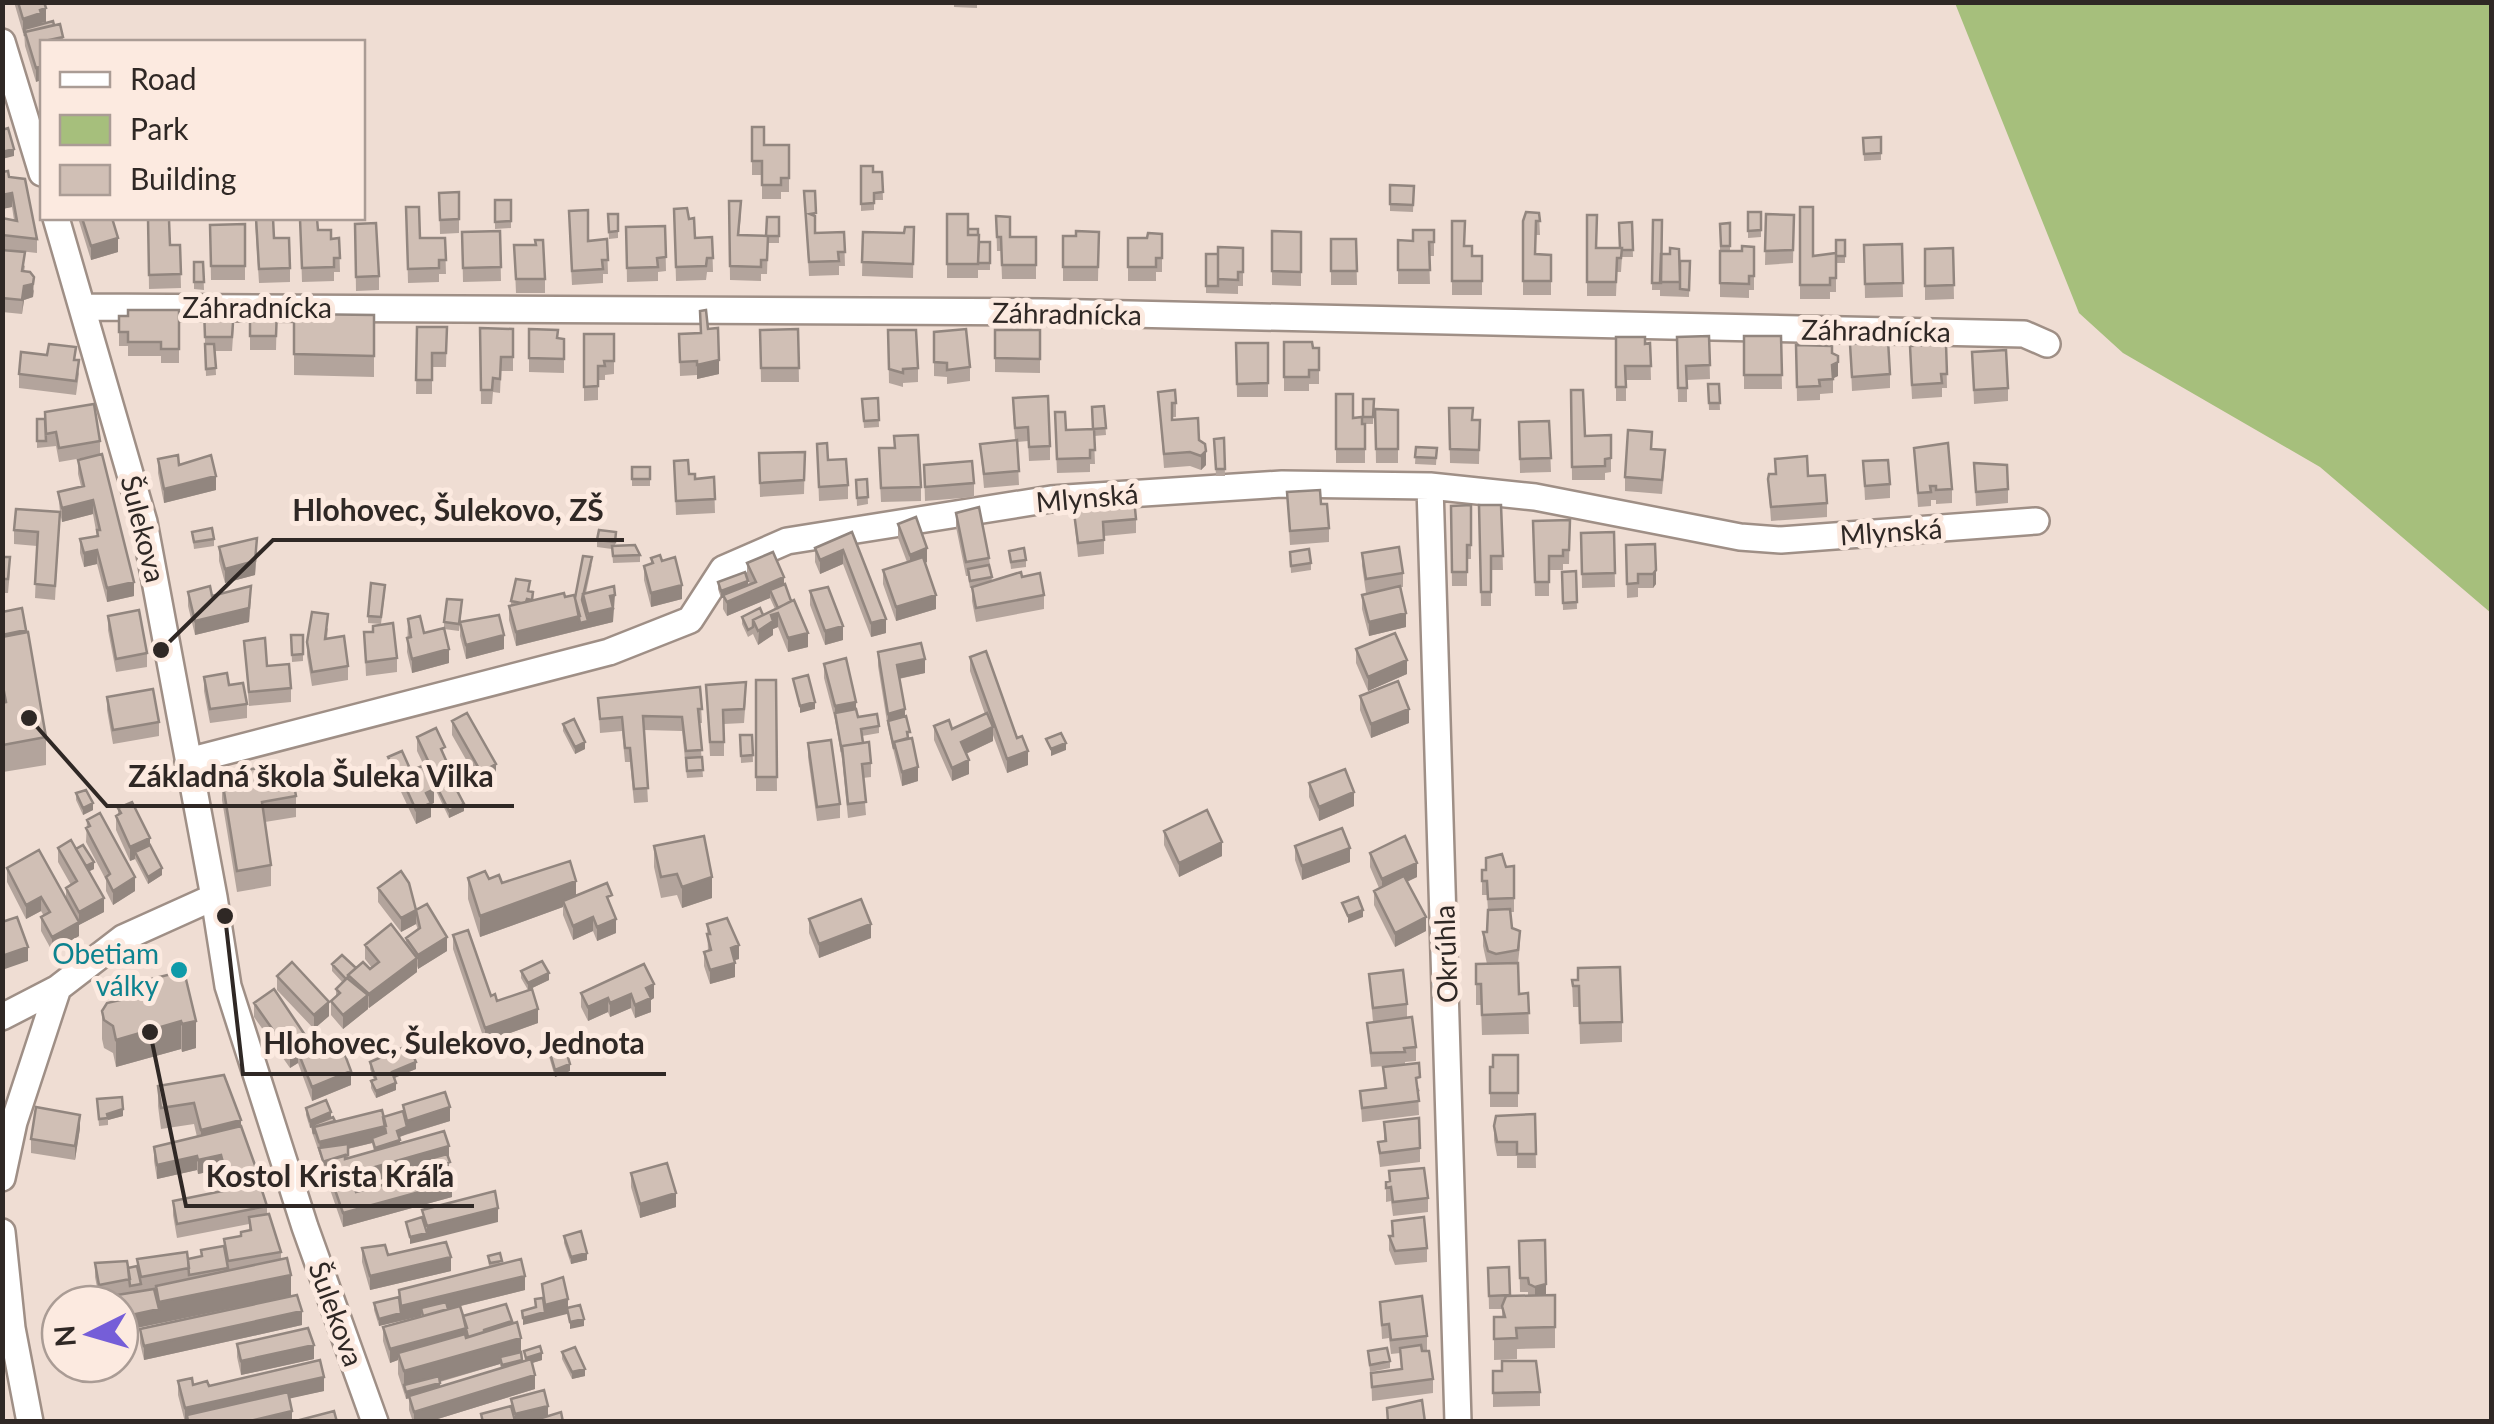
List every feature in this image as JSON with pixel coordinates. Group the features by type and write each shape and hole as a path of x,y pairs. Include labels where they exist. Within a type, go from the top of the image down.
{"street":[{"path":"2,42 40,166"},
{"name":"Šulekova","path":"57,220 144,522 228,986 305,1227 374,1422"},
{"name":"Záhradnícka","path":"84,307 1043,312 2024,334 2047,344"},
{"name":"Mlynská","path":"188,761 608,652 690,620 722,570 787,541 1051,499 1282,484 1430,486 1535,497 1740,538 1781,540 2036,521"},
{"name":"Okrúhla","path":"1430,486 1458,1422"},
{"path":"2,1017 58,988 123,938 214,897"},
{"path":"2,1178 14,1122 58,988"},
{"path":"2,1232 12,1328 30,1422"}],"green space":[{"path":"1955,3 2491,3 2491,613 2320,467 2123,353 2079,313"}],"building":[{"path":"18,2 44,2 46,8 23,19"},
{"path":"53,21 54,25 25,32 25,36 24,29"},
{"path":"60,24 63,37 40,40 40,67 36,68 25,32"},
{"path":"752,127 764,127 764,145 789,145 789,178 781,178 781,185 762,185 762,161 752,161"},
{"path":"8,128 14,149 2,152 2,130"},
{"path":"1881,137 1881,153 1864,154 1863,138"},
{"path":"861,166 873,166 873,172 882,172 883,192 874,193 874,203 861,204"},
{"path":"8,171 9,177 25,179 37,239 2,235 2,218 17,221 12,193 2,195 2,172"},
{"path":"1390,185 1414,186 1413,205 1390,204"},
{"path":"804,191 815,191 816,213 810,214 815,216 815,233 844,232 845,252 838,252 839,261 809,262"},
{"path":"459,192 459,219 440,220 439,193"},
{"path":"495,200 511,200 511,221 495,222"},
{"path":"729,201 741,201 738,235 768,236 767,260 761,260 761,267 730,266"},
{"path":"406,207 419,207 420,238 445,238 446,260 439,260 439,268 408,269"},
{"path":"1800,207 1813,207 1813,256 1836,253 1836,278 1830,278 1830,285 1800,285"},
{"path":"687,208 689,219 694,218 695,238 712,237 713,258 707,258 706,266 676,267 674,209"},
{"path":"588,210 588,241 607,239 608,260 602,260 603,269 572,271 569,211"},
{"path":"1526,212 1539,213 1535,254 1551,255 1551,281 1523,281"},
{"path":"1748,212 1761,212 1761,230 1748,231"},
{"path":"608,214 618,214 618,231 609,232"},
{"path":"947,214 968,214 968,235 979,235 978,264 947,264"},
{"path":"1766,214 1794,215 1793,250 1765,251"},
{"path":"1587,215 1597,215 1596,248 1622,248 1621,258 1617,258 1616,282 1587,282"},
{"path":"996,216 1010,217 1010,237 1036,237 1036,265 1002,265"},
{"path":"767,217 779,217 779,236 766,236"},
{"path":"83,220 113,220 118,238 91,246"},
{"path":"148,220 169,220 170,245 180,245 181,274 149,275"},
{"path":"256,220 273,220 274,238 289,238 290,268 259,269"},
{"path":"300,220 317,220 318,230 331,230 331,239 339,238 340,258 334,258 334,267 302,268"},
{"path":"1653,220 1662,220 1661,283 1652,283"},
{"path":"1452,221 1465,221 1464,246 1472,246 1472,256 1482,256 1482,281 1452,281"},
{"path":"1632,222 1633,250 1622,250 1619,223"},
{"path":"376,223 379,276 356,277 355,224"},
{"path":"1730,223 1730,246 1721,246 1720,224"},
{"path":"245,224 245,266 211,266 210,225"},
{"path":"665,226 666,257 657,258 658,267 627,268 626,227"},
{"path":"905,227 914,227 913,264 862,262 863,232 904,233"},
{"path":"1413,230 1434,230 1434,242 1429,242 1430,270 1398,270 1398,240 1413,241"},
{"path":"500,231 501,267 463,268 462,232"},
{"path":"1076,231 1099,232 1098,267 1063,267 1063,236 1076,236"},
{"path":"1272,231 1301,232 1301,272 1272,271"},
{"path":"1148,233 1162,234 1162,258 1156,258 1156,267 1128,267 1128,238 1147,238"},
{"path":"1331,239 1356,239 1357,271 1331,271"},
{"path":"535,240 543,240 545,279 516,279 514,245 536,245"},
{"path":"1836,240 1845,240 1845,256 1836,256"},
{"path":"979,242 990,242 990,263 978,263"},
{"path":"1902,244 1903,283 1865,284 1864,245"},
{"path":"1742,246 1754,247 1754,276 1749,276 1749,284 1720,283 1720,251 1742,251"},
{"path":"1218,247 1243,248 1243,272 1238,272 1238,280 1218,279"},
{"path":"1670,248 1679,249 1680,282 1660,282 1661,254 1670,254"},
{"path":"1953,248 1954,285 1925,286 1925,249"},
{"path":"2,250 25,252 22,271 34,277 33,284 24,286 22,300 2,298"},
{"path":"1206,254 1218,254 1218,286 1206,286"},
{"path":"1680,261 1690,261 1689,290 1680,289"},
{"path":"194,262 203,262 204,282 194,282"},
{"path":"204,308 234,308 232,337 205,337"},
{"path":"250,309 277,310 276,336 250,336"},
{"path":"128,310 179,310 179,349 161,349 161,342 128,342 128,332 119,332 119,316 128,316"},
{"path":"706,310 708,329 718,328 719,360 697,365 697,361 680,362 679,334 701,333 700,311"},
{"path":"294,314 374,315 374,356 294,354"},
{"path":"417,327 447,327 446,353 432,353 432,380 416,380"},
{"path":"480,328 513,329 513,357 501,357 500,379 493,378 492,390 481,390"},
{"path":"529,329 558,330 557,338 564,339 564,359 529,358"},
{"path":"798,329 799,368 761,368 760,330"},
{"path":"966,329 970,367 947,370 947,363 934,362 934,332"},
{"path":"888,330 916,330 918,368 903,369 903,373 889,369"},
{"path":"995,330 1040,330 1040,359 995,358"},
{"path":"584,334 614,334 614,361 598,366 598,386 584,387"},
{"path":"1709,336 1710,365 1686,366 1687,388 1678,388 1677,337"},
{"path":"1744,336 1781,336 1782,375 1744,375"},
{"path":"1616,337 1645,337 1645,344 1650,343 1651,366 1625,366 1626,387 1616,387"},
{"path":"1888,340 1890,374 1852,377 1850,344"},
{"path":"1284,342 1312,342 1313,348 1319,348 1319,370 1309,370 1309,377 1284,377"},
{"path":"1236,343 1268,343 1268,383 1237,384"},
{"path":"49,344 76,347 76,381 19,374 21,352 47,355"},
{"path":"205,344 214,344 216,368 206,369"},
{"path":"1946,344 1947,374 1941,374 1942,383 1912,385 1910,346"},
{"path":"1796,345 1832,346 1832,353 1838,356 1838,362 1832,365 1833,379 1819,380 1820,386 1797,387"},
{"path":"2006,350 2008,388 1974,390 1972,352"},
{"path":"1708,384 1719,384 1720,403 1709,403"},
{"path":"1175,390 1172,420 1198,418 1199,440 1206,451 1201,456 1190,452 1164,454 1158,392"},
{"path":"1571,390 1583,390 1585,436 1611,435 1611,458 1605,459 1605,466 1572,467"},
{"path":"1336,394 1353,394 1353,418 1362,417 1365,424 1365,449 1336,449"},
{"path":"1048,396 1050,446 1029,447 1028,427 1015,428 1013,398"},
{"path":"878,398 879,420 864,421 862,399"},
{"path":"1363,399 1374,399 1373,417 1363,417"},
{"path":"94,404 100,441 59,448 56,432 46,434 45,412"},
{"path":"1104,406 1106,428 1093,429 1092,407"},
{"path":"1449,408 1473,408 1472,420 1480,420 1479,450 1450,449"},
{"path":"1375,409 1398,410 1398,449 1376,449"},
{"path":"1055,412 1065,412 1066,430 1094,429 1095,450 1090,450 1090,458 1057,459"},
{"path":"37,419 45,419 46,441 37,441"},
{"path":"1549,421 1551,458 1520,459 1519,422"},
{"path":"1628,430 1652,432 1651,449 1665,450 1662,480 1625,477"},
{"path":"918,435 921,487 881,488 879,448 895,448 894,436"},
{"path":"1224,438 1225,469 1216,469 1214,439"},
{"path":"1017,440 1019,471 984,474 980,444"},
{"path":"827,443 828,460 846,459 848,485 819,487 817,444"},
{"path":"1948,443 1952,489 1936,490 1936,486 1930,486 1931,492 1918,493 1914,448"},
{"path":"1416,447 1437,448 1436,458 1415,457"},
{"path":"805,452 804,480 760,483 759,453"},
{"path":"102,454 134,582 107,588 97,550 84,553 80,539 98,536 100,530 93,500 62,508 58,492 84,486 78,460"},
{"path":"178,455 179,465 211,455 216,476 164,489 158,459"},
{"path":"1807,456 1808,476 1825,475 1827,503 1771,507 1768,479 1769,474 1776,474 1775,459"},
{"path":"688,460 689,474 695,474 695,479 714,477 715,499 676,501 674,461"},
{"path":"1888,460 1890,484 1865,486 1863,461"},
{"path":"972,461 974,483 925,487 924,465"},
{"path":"1974,463 2007,465 2008,489 1976,492"},
{"path":"632,467 650,467 650,479 632,479"},
{"path":"867,479 868,497 857,498 856,480"},
{"path":"1320,490 1321,504 1327,504 1329,528 1290,531 1287,492"},
{"path":"1134,498 1136,519 1103,522 1104,540 1078,543 1073,505"},
{"path":"1471,505 1467,572 1452,572 1451,506"},
{"path":"1479,505 1501,505 1503,556 1491,556 1491,592 1481,592"},
{"path":"979,507 989,558 966,562 956,513"},
{"path":"16,509 60,512 55,586 35,584 38,532 14,530"},
{"path":"916,517 927,548 910,555 898,524"},
{"path":"1570,520 1569,550 1563,550 1563,556 1549,556 1549,582 1535,582 1533,521"},
{"path":"212,528 214,539 194,542 192,532"},
{"path":"599,530 616,532 615,542 597,540"},
{"path":"852,532 886,619 871,623 843,550 820,560 815,548"},
{"path":"1614,532 1615,573 1582,574 1581,533"},
{"path":"257,538 255,561 225,569 219,547"},
{"path":"1655,544 1656,570 1653,574 1638,574 1638,583 1627,584 1626,545"},
{"path":"635,545 640,555 613,556 612,546"},
{"path":"1399,547 1403,573 1366,579 1362,553"},
{"path":"1024,548 1026,560 1011,562 1009,551"},
{"path":"1309,549 1311,563 1291,566 1290,552"},
{"path":"773,552 784,577 727,602 723,595 756,582 747,563"},
{"path":"660,555 662,561 675,557 682,585 651,593 644,566"},
{"path":"583,556 592,557 582,600 588,621 580,623 575,598"},
{"path":"2,557 10,557 8,579 2,579"},
{"path":"923,557 936,595 896,607 883,570"},
{"path":"989,565 992,577 970,581 968,569"},
{"path":"1576,571 1577,602 1563,603 1562,572"},
{"path":"745,572 748,581 721,591 718,582"},
{"path":"1021,572 1022,577 1040,573 1044,595 976,608 972,587"},
{"path":"516,579 530,581 528,591 533,592 532,600 511,601"},
{"path":"371,583 385,585 381,617 368,616"},
{"path":"785,584 791,601 778,608 770,590"},
{"path":"210,586 212,596 251,586 249,608 195,621 188,592"},
{"path":"614,586 615,595 610,596 613,608 588,614 583,594"},
{"path":"1400,586 1406,613 1369,622 1362,595"},
{"path":"828,587 843,626 825,631 810,591"},
{"path":"564,593 565,597 574,595 580,616 516,632 509,606"},
{"path":"447,599 462,600 459,624 444,622"},
{"path":"794,600 808,633 788,638 778,613 771,615 773,621 758,631 753,620"},
{"path":"22,608 26,630 2,635 2,612"},
{"path":"760,608 763,615 753,620 753,627 748,630 742,617"},
{"path":"139,610 147,653 116,659 108,616"},
{"path":"312,612 328,614 325,639 344,636 348,666 312,672 307,642"},
{"path":"499,615 504,635 466,645 460,622"},
{"path":"420,616 424,633 444,628 449,649 412,659 408,619"},
{"path":"393,623 397,658 366,662 364,632 373,632 373,626"},
{"path":"28,632 46,737 3,745 2,703 6,702 2,637"},
{"path":"1395,633 1407,660 1368,677 1356,649"},
{"path":"291,635 303,635 303,654 292,655"},
{"path":"265,638 267,666 289,664 291,688 249,692 244,641"},
{"path":"921,643 925,659 897,665 905,709 888,714 878,652"},
{"path":"986,651 1017,738 1022,736 1028,751 1007,759 970,657"},
{"path":"846,658 856,702 835,706 824,664"},
{"path":"227,673 229,685 243,683 247,704 210,709 204,677"},
{"path":"808,675 815,702 800,706 793,679"},
{"path":"756,680 776,680 777,777 756,777"},
{"path":"1398,681 1409,709 1371,724 1360,696"},
{"path":"746,682 744,709 723,710 724,742 710,742 706,685"},
{"path":"700,687 702,750 686,751 682,717 643,716 648,788 634,789 622,717 600,719 598,698"},
{"path":"153,689 159,722 113,730 107,697"},
{"path":"856,709 858,717 877,714 879,726 861,729 863,743 842,746 842,752 835,713"},
{"path":"467,713 496,764 481,772 452,721"},
{"path":"987,713 993,727 961,742 969,760 952,768 934,726 949,720 952,729"},
{"path":"906,716 908,738 894,742 894,749 888,721"},
{"path":"574,719 585,742 575,747 563,724"},
{"path":"436,728 453,776 438,782 417,737"},
{"path":"1061,733 1066,743 1051,749 1046,739"},
{"path":"740,735 752,735 753,755 741,756"},
{"path":"912,738 918,767 902,772 894,742"},
{"path":"831,740 840,804 817,807 808,743"},
{"path":"869,742 871,763 862,764 866,802 848,804 842,746"},
{"path":"402,751 411,771 400,775 400,782 388,757"},
{"path":"702,757 703,770 687,771 686,758"},
{"path":"279,765 280,770 291,768 296,796 262,802 271,865 237,871 222,779 238,776 238,771"},
{"path":"422,766 434,789 426,793 431,803 416,810 400,775"},
{"path":"1345,769 1354,792 1319,807 1309,783"},
{"path":"453,783 464,804 449,811 438,789"},
{"path":"86,790 93,803 83,808 76,793"},
{"path":"132,802 150,838 130,847 116,816 121,813 118,808"},
{"path":"1207,810 1222,842 1179,863 1164,831"},
{"path":"100,813 135,877 113,891 106,877 110,874 86,828 90,826 87,820"},
{"path":"1342,828 1350,848 1302,866 1295,846"},
{"path":"704,836 712,877 682,887 677,874 661,877 654,846"},
{"path":"1405,836 1417,863 1382,879 1370,853"},
{"path":"71,840 104,898 79,912 66,888 77,881 58,848"},
{"path":"83,845 94,862 86,866 76,849"},
{"path":"150,845 162,868 148,877 135,852"},
{"path":"39,850 79,922 52,937 41,917 50,912 41,897 26,905 7,868"},
{"path":"1502,854 1506,867 1514,866 1514,898 1488,899 1482,870 1486,870 1486,858"},
{"path":"570,861 576,881 480,916 468,878 485,871 489,879 499,875 502,883"},
{"path":"401,871 409,883 416,910 401,918 378,888"},
{"path":"1404,876 1426,917 1395,933 1374,891"},
{"path":"607,883 612,895 607,897 616,919 597,927 593,917 573,926 563,901"},
{"path":"1358,897 1363,910 1348,916 1342,903"},
{"path":"861,899 871,924 819,944 809,919"},
{"path":"427,904 447,937 418,955 406,938 420,928 416,910"},
{"path":"1510,909 1512,928 1520,931 1518,950 1496,954 1488,951 1483,932 1487,932 1488,910"},
{"path":"17,917 28,947 2,956 2,922"},
{"path":"727,918 739,945 731,948 735,963 710,970 704,952 711,950 707,924"},
{"path":"391,924 417,958 369,994 348,975 363,962 370,969 379,962 365,945"},
{"path":"468,930 491,996 495,994 497,1001 532,989 538,1009 485,1028 453,935"},
{"path":"342,955 356,968 346,979 332,964"},
{"path":"542,961 549,973 528,983 521,971"},
{"path":"292,962 329,1002 314,1015 277,976"},
{"path":"1518,963 1519,994 1528,993 1529,1013 1482,1015 1476,964"},
{"path":"644,964 654,984 646,988 651,998 635,1005 631,994 588,1007 581,993"},
{"path":"1620,967 1622,1022 1580,1023 1579,986 1573,986 1572,980 1578,980 1578,968"},
{"path":"1403,970 1407,1004 1373,1008 1369,974"},
{"path":"184,971 196,1021 181,1021 116,1040 113,1026 104,1020 102,1011 107,1003 120,1000 118,987"},
{"path":"347,978 368,995 343,1015 331,1001"},
{"path":"274,989 309,1041 290,1054 254,1003"},
{"path":"1412,1017 1416,1047 1404,1048 1405,1052 1371,1053 1367,1023"},
{"path":"343,1036 347,1046 342,1047 351,1071 312,1087 298,1052"},
{"path":"563,1041 570,1064 555,1070 548,1046"},
{"path":"409,1045 416,1062 392,1072 396,1083 376,1091 370,1062"},
{"path":"1493,1055 1518,1055 1518,1093 1490,1093"},
{"path":"1419,1063 1419,1101 1362,1108 1360,1091 1386,1088 1383,1067"},
{"path":"224,1075 241,1120 201,1130 194,1103 161,1108 158,1086"},
{"path":"445,1092 450,1107 407,1121 403,1105"},
{"path":"122,1097 123,1109 99,1119 97,1099"},
{"path":"326,1100 331,1112 310,1121 306,1108"},
{"path":"36,1107 80,1115 75,1146 31,1139"},
{"path":"382,1110 386,1126 319,1142 314,1127"},
{"path":"403,1111 407,1127 397,1131 400,1140 375,1148 372,1138 386,1133 383,1117"},
{"path":"1535,1114 1536,1154 1517,1154 1517,1142 1497,1142 1496,1116"},
{"path":"333,1117 335,1121 314,1127 314,1134 312,1125"},
{"path":"1419,1118 1420,1148 1380,1153 1378,1142 1386,1141 1384,1122"},
{"path":"241,1126 256,1168 233,1176 230,1169 225,1170 221,1155 157,1165 154,1147"},
{"path":"444,1131 449,1146 350,1174 356,1192 447,1164 452,1183 343,1213 325,1161"},
{"path":"348,1144 348,1155 324,1164 319,1148"},
{"path":"447,1154 450,1162 436,1167 433,1158"},
{"path":"667,1163 676,1193 640,1204 631,1173"},
{"path":"1424,1168 1428,1198 1393,1202 1391,1187 1386,1188 1389,1171"},
{"path":"257,1175 267,1206 177,1224 173,1201 247,1186 244,1177"},
{"path":"495,1191 498,1208 427,1226 422,1210"},
{"path":"269,1214 281,1252 228,1261 224,1239 251,1230 249,1217"},
{"path":"422,1217 427,1233 410,1237 406,1222"},
{"path":"1424,1217 1427,1248 1395,1251 1389,1236 1393,1236 1392,1221"},
{"path":"581,1231 587,1253 571,1257 564,1236"},
{"path":"1545,1240 1546,1284 1535,1287 1528,1278 1520,1278 1519,1241"},
{"path":"446,1242 451,1257 370,1276 362,1248 385,1245 388,1255"},
{"path":"224,1246 228,1268 189,1275 188,1259 202,1256 201,1250"},
{"path":"187,1252 189,1268 141,1277 137,1259"},
{"path":"500,1253 502,1261 490,1263 488,1256"},
{"path":"287,1258 291,1275 159,1302 156,1286"},
{"path":"521,1259 525,1276 401,1306 399,1290"},
{"path":"127,1261 130,1279 99,1284 95,1263"},
{"path":"137,1266 141,1284 130,1284 128,1268"},
{"path":"1509,1267 1510,1295 1489,1296 1488,1268"},
{"path":"563,1277 568,1299 545,1305 542,1284"},
{"path":"154,1289 159,1309 140,1313 140,1291"},
{"path":"297,1295 302,1311 144,1346 140,1329"},
{"path":"1555,1295 1555,1327 1516,1328 1517,1338 1494,1339 1494,1317 1505,1317 1502,1306 1506,1296"},
{"path":"1422,1296 1427,1336 1391,1340 1389,1324 1382,1325 1380,1302"},
{"path":"399,1297 401,1313 379,1319 374,1303"},
{"path":"543,1298 545,1312 523,1318 522,1311 536,1307 535,1299"},
{"path":"446,1302 448,1309 423,1316 421,1308"},
{"path":"506,1304 512,1321 468,1337 463,1316"},
{"path":"580,1305 584,1319 570,1322 567,1308"},
{"path":"460,1306 467,1328 390,1349 383,1327"},
{"path":"517,1322 521,1338 404,1371 398,1353"},
{"path":"308,1328 314,1345 241,1361 237,1344"},
{"path":"1421,1345 1422,1351 1429,1351 1433,1379 1372,1387 1371,1373 1402,1369 1400,1348"},
{"path":"540,1346 542,1353 526,1358 524,1351"},
{"path":"575,1347 585,1369 572,1372 562,1352"},
{"path":"1387,1348 1390,1361 1370,1365 1368,1351"},
{"path":"521,1352 522,1360 502,1365 500,1357"},
{"path":"531,1359 535,1375 414,1412 409,1396"},
{"path":"320,1360 324,1377 185,1408 178,1381 192,1378 193,1385 207,1381 209,1386"},
{"path":"1502,1361 1536,1361 1540,1392 1493,1393 1493,1371 1502,1371"},
{"path":"439,1376 440,1383 406,1392 404,1385"},
{"path":"544,1390 548,1406 515,1414 511,1399"},
{"path":"288,1392 292,1411 246,1422 188,1422 187,1415"},
{"path":"1422,1400 1425,1422 1388,1422 1387,1408"},
{"path":"511,1406 515,1421 483,1422 481,1414"},
{"path":"334,1411 337,1422 292,1422"},
{"path":"561,1412 563,1422 532,1422 532,1421"}],"place":[{"name":"Hlohovec, Šulekovo, ZŠ","path":"161,650"},
{"name":"Základná škola Šuleka Vilka","path":"29,718"},
{"name":"Hlohovec, Šulekovo, Jednota","path":"225,916"},
{"name":"Obetiam války","path":"179,970"},
{"name":"Kostol Krista Kráľa","path":"150,1032"}]}
